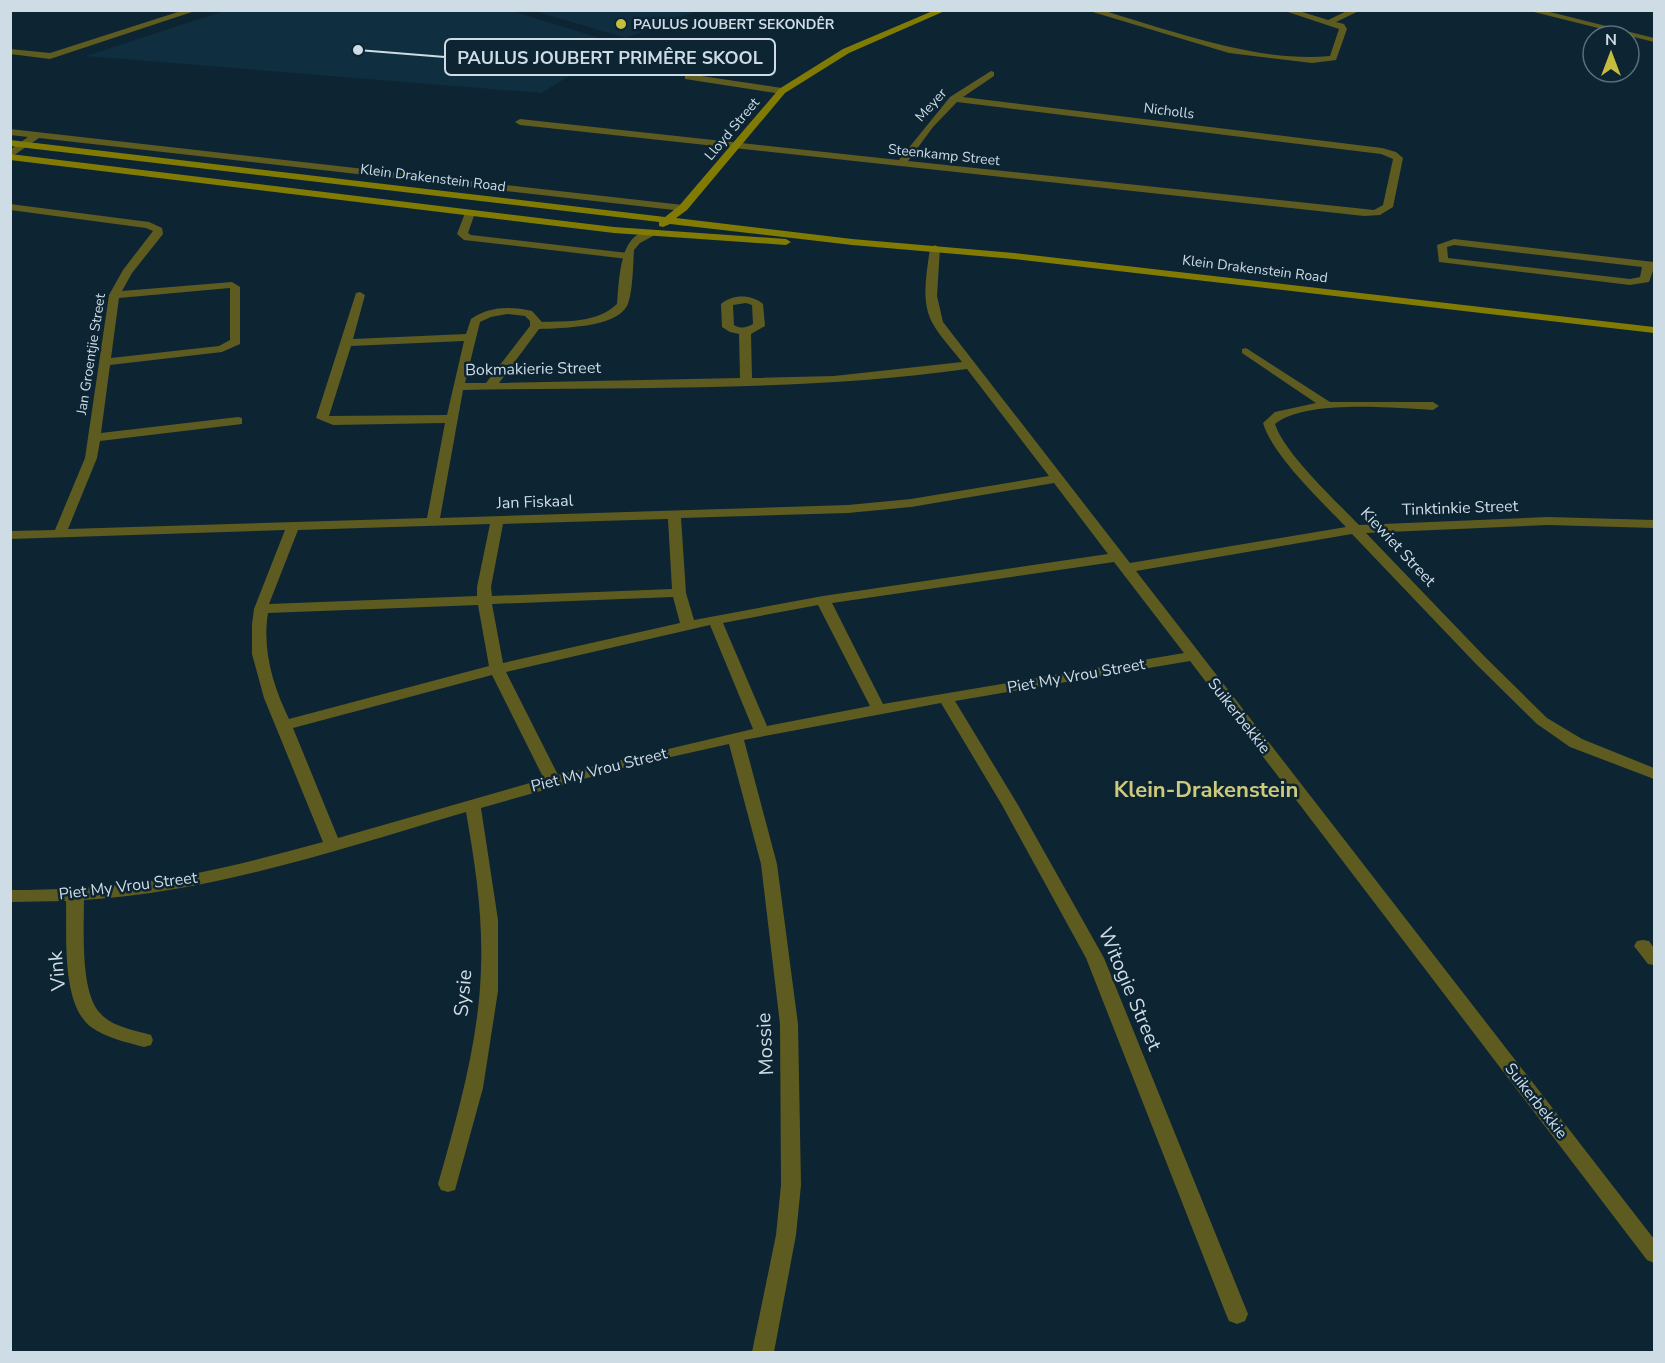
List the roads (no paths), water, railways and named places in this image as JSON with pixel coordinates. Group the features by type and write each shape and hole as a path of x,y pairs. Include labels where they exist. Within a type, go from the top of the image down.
{"main road":[{"name":"Lloyd Street","path":"649,234 683,208 782,91 846,51 943,10"},
{"name":"Klein Drakenstein Road","path":"10,143 852,242 936,248 1654,330"},
{"name":"Klein Drakenstein Road","path":"10,156 649,234 775,242 852,242"}],"street":[{"path":"180,10 191,11"},
{"path":"1090,10 1229,50 1312,60 1333,58 1343,29 1334,23 1286,10"},
{"path":"1334,23 1356,10"},
{"path":"1530,10 1654,40"},
{"path":"10,51 50,56 191,11"},
{"name":"Meyer","path":"901,164 932,121 953,99 991,74"},
{"path":"688,77 782,91"},
{"name":"Nicholls","path":"953,99 1393,153 1398,158 1388,207 1376,213 1364,213"},
{"name":"Steenkamp Street","path":"520,122 735,147 1364,213"},
{"path":"10,132 683,208"},
{"path":"10,156 37,135"},
{"name":"Jan Groentjie Street","path":"10,207 155,227 158,234 127,272 114,295 91,458 60,533"},
{"path":"470,213 462,234 468,238 628,256"},
{"path":"536,326 600,319 618,311 622,305 628,256 636,241 649,234"},
{"path":"1454,242 1651,265 1646,280 1630,282 1450,262 1443,260 1442,245 1454,242"},
{"name":"Suikerbekkie","path":"936,248 930,294 932,309 938,323 1654,1254"},
{"path":"104,362 222,349 236,342 235,287 232,285 114,295"},
{"path":"360,295 322,418 325,420 452,419"},
{"path":"458,387 475,321 493,312 528,313 536,320 536,326 490,386"},
{"path":"745,332 746,381"},
{"path":"346,343 471,337"},
{"path":"1246,351 1327,405"},
{"name":"Bokmakierie Street","path":"433,522 458,387 864,378 969,365"},
{"name":"Kiewiet Street","path":"1433,406 1327,405 1280,412 1269,423 1272,433 1304,476 1481,661 1542,721 1576,742 1654,774"},
{"path":"94,438 238,421"},
{"name":"Jan Fiskaal","path":"10,535 879,506 1058,478"},
{"path":"674,514 679,593 688,625"},
{"path":"497,520 489,556 485,600 497,669 554,782"},
{"name":"Tinktinkie Street","path":"284,725 497,669 688,625 824,600 1123,562 1357,529 1548,521 1654,524"},
{"path":"293,526 261,609 260,656 269,694 284,725 332,844"},
{"path":"261,609 679,593"},
{"path":"824,600 879,710"},
{"path":"715,620 762,732"},
{"name":"Piet My Vrou Street","path":"10,896 75,896 184,882 332,844 472,803 735,737 1193,656"},
{"name":"Witogie Street","path":"946,699 1021,825 1095,958 1237,1314"},
{"name":"Mossie","path":"735,737 769,864 789,1024 791,1185 786,1235 763,1353"},
{"name":"Sysie","path":"448,1184 470,1105 489,990 489,920 482,852 472,803"},
{"name":"Vink","path":"75,896 80,990 85,1008 94,1019 109,1029 144,1040"}],"place":[{"name":"PAULUS JOUBERT SEKONDÊR","path":"621,24"},
{"name":"PAULUS JOUBERT PRIMÊRE SKOOL","path":"358,50"}],"district":[{"name":"Klein-Drakenstein","path":"1206,790"}]}
